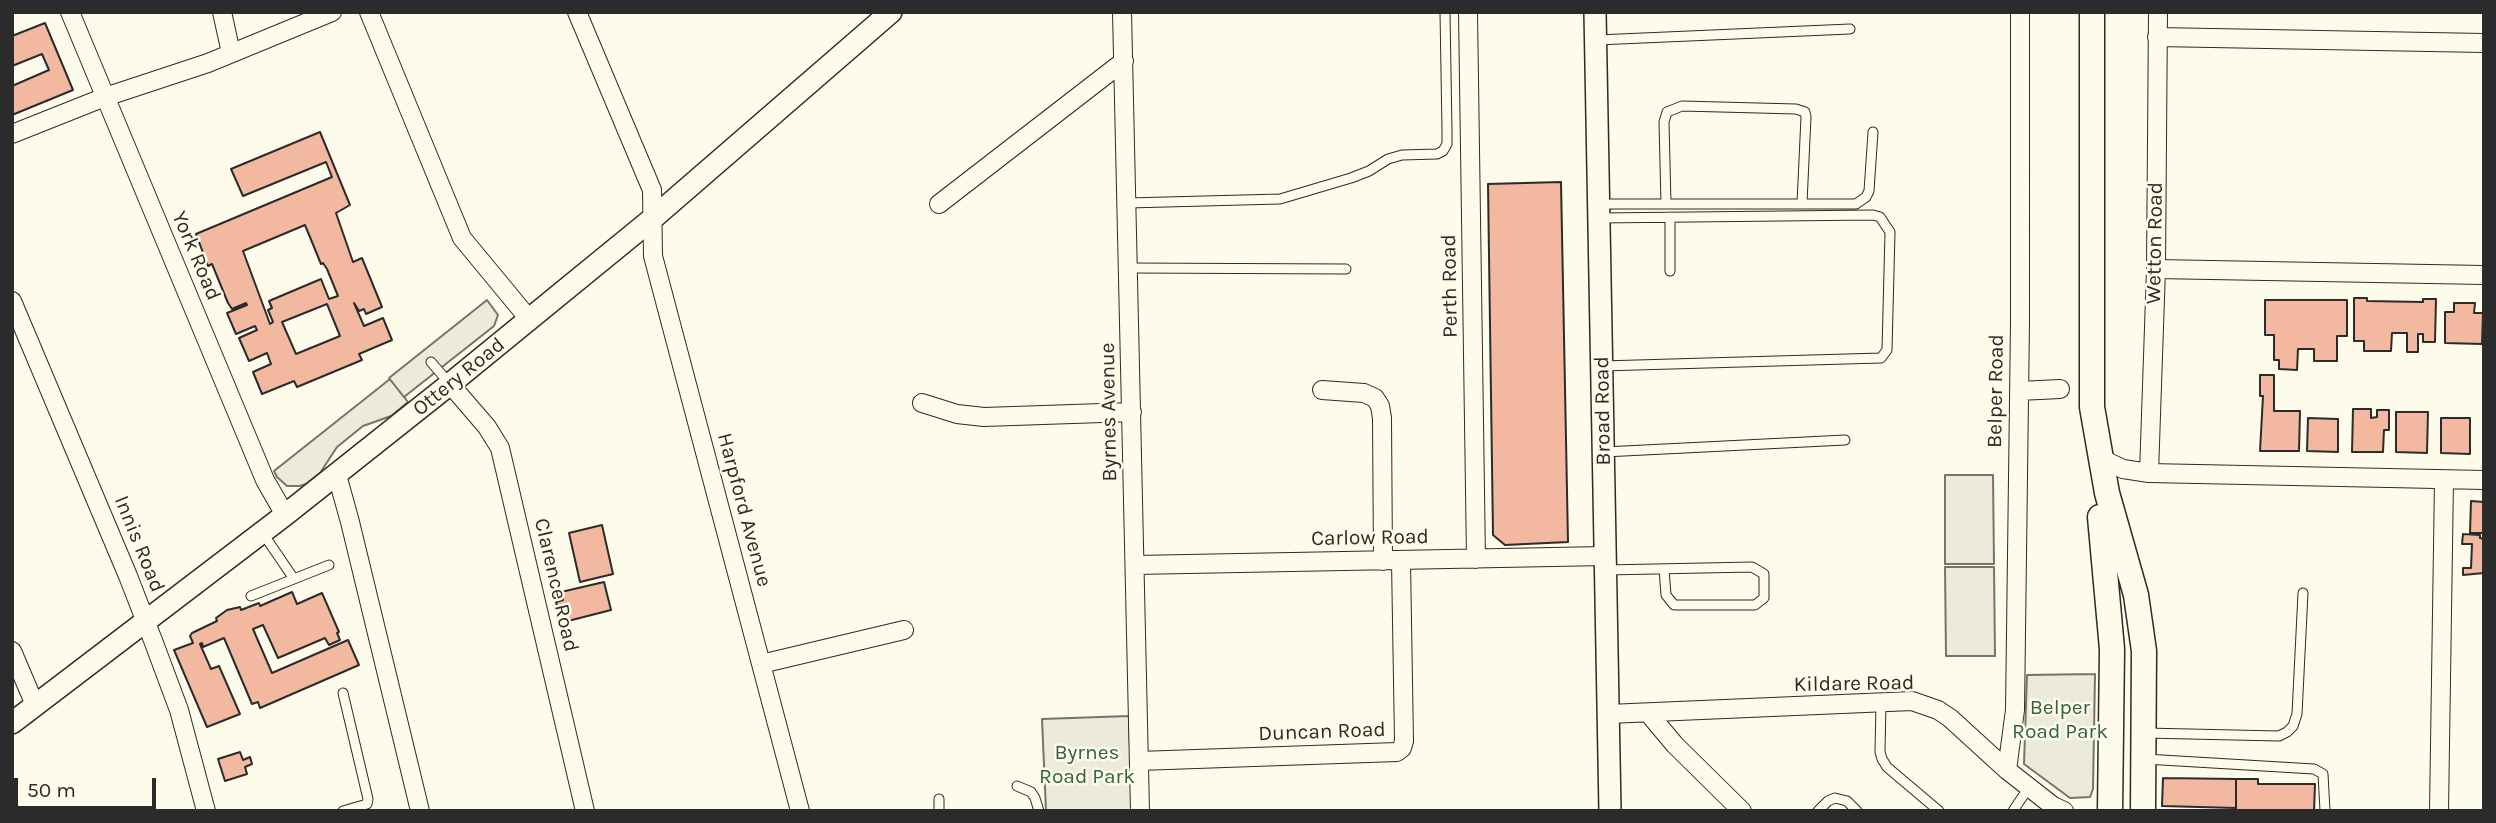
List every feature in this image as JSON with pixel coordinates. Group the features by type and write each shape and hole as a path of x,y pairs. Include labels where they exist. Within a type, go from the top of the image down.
{"main road":[{"path":"2092,12 2091,459 2104,542 2112,649 2110,811"},
{"path":"2092,416 2107,493 2136,595 2144,651 2143,811"}],"street":[{"name":"York Road","path":"70,12 265,480 285,515"},
{"path":"222,12 231,53"},
{"path":"369,12 462,238 529,319"},
{"name":"Harpford Avenue","path":"577,12 652,190 653,256 800,811"},
{"name":"Ottery Road","path":"12,723 337,475 450,384 652,219 891,12"},
{"name":"Byrnes Avenue","path":"1122,12 1140,811"},
{"name":"Perth Road","path":"1468,12 1476,559"},
{"name":"Broad Road","path":"1595,12 1610,811"},
{"name":"Belper Road","path":"2007,770 2015,710 2020,12"},
{"name":"Wetton Road","path":"2148,473 2156,269 2158,12"},
{"path":"12,134 105,97 231,53 327,13"},
{"path":"2157,37 2484,43"},
{"path":"939,204 1124,61"},
{"path":"2156,269 2484,275"},
{"name":"Innis Road","path":"12,301 145,621 179,710 206,811"},
{"name":"Clarence Road","path":"450,384 487,427 500,448 584,811"},
{"path":"2019,391 2060,388"},
{"path":"1322,390 1364,393 1375,398 1380,406 1383,562"},
{"path":"922,403 957,414 984,417 1132,412"},
{"path":"2100,455 2123,469 2148,473 2484,480"},
{"path":"2107,493 2127,477 2148,473"},
{"path":"337,475 354,535 420,811"},
{"path":"2440,811 2444,480"},
{"name":"Carlow Road","path":"1135,565 1476,559 1606,563"},
{"name":"Duncan Road","path":"1139,761 1397,752 1404,741 1401,561"},
{"path":"761,664 904,630"},
{"path":"12,651 35,705"},
{"name":"Kildare Road","path":"1608,714 1912,701 1938,710 2007,770 2053,806 2064,811"},
{"path":"1650,714 1675,745 1742,811"}],"lane":[{"path":"1128,203 1280,199 1328,186 1402,155 1437,155 1447,144 1446,12"},
{"path":"1595,40 1850,29"},
{"path":"1666,204 1664,121 1667,111 1682,106 1796,108 1805,112 1807,117 1802,204"},
{"path":"1599,211 1666,204 1856,204 1866,197 1869,191 1873,132"},
{"path":"1599,211 1670,217 1873,215 1880,218 1890,232 1885,355 1875,359 1602,366"},
{"path":"1670,217 1670,271"},
{"path":"1129,268 1346,269"},
{"path":"431,362 450,384"},
{"path":"1604,452 1845,440"},
{"path":"262,532 294,579"},
{"path":"1606,563 1664,569 1752,566 1764,574 1764,598 1755,605 1674,605 1666,595 1664,569"},
{"path":"251,596 329,565"},
{"path":"2144,733 2279,736 2287,732 2297,714 2303,593"},
{"path":"343,693 368,799 367,804 343,811"},
{"path":"1881,703 1882,759 1939,811"},
{"path":"2144,759 2314,769 2323,774 2325,811"},
{"path":"1017,786 1031,792 1039,811"},
{"path":"2013,811 2029,787"},
{"path":"1818,811 1835,798 1847,802 1857,811"},
{"path":"939,799 939,811"}],"green space":[{"path":"390,379 408,402 391,416 363,426 337,447 320,473 306,484 287,486 277,477 274,471"},
{"path":"1945,475 1993,475 1994,564 1945,564"},
{"path":"1945,567 1994,567 1995,656 1946,656"},
{"name":"Belper Road Park","path":"2095,674 2093,789 2090,797 2070,798 2024,764 2027,675"},
{"name":"Byrnes Road Park","path":"1129,716 1132,811 1046,811 1042,719"}],"shaded area":[{"path":"487,300 498,315 494,326 404,397 389,378"}],"building":[{"path":"45,23 73,90 12,115 12,86 49,70 42,54 12,66 12,36"},
{"path":"320,132 350,205 336,213 353,262 362,258 382,307 366,314 364,309 359,311 354,303 364,326 383,318 392,340 359,354 362,360 297,387 294,381 262,394 253,372 271,364 267,353 249,361 239,338 257,330 255,326 236,334 227,313 247,305 246,303 232,309 212,264 208,266 196,234 332,177 326,162 243,196 231,169","holes":["305,225 338,296 329,299 321,279 269,301 272,308 268,310 273,322 270,324 243,251","327,304 340,336 296,354 282,322"]},
{"path":"1561,182 1568,542 1505,545 1493,535 1488,184"},
{"path":"2354,298 2367,298 2367,301 2423,302 2423,299 2436,299 2435,342 2423,342 2423,334 2418,334 2418,352 2407,352 2407,333 2392,333 2391,351 2364,351 2364,341 2354,341"},
{"path":"2265,300 2347,300 2347,336 2337,336 2337,361 2314,361 2314,349 2298,349 2297,370 2279,369 2279,360 2274,360 2274,335 2265,335"},
{"path":"2454,303 2475,303 2474,313 2483,313 2482,344 2445,343 2445,312 2454,312"},
{"path":"2260,375 2274,375 2274,411 2300,411 2299,451 2260,451 2263,396 2260,396"},
{"path":"2353,409 2371,409 2371,418 2377,417 2377,410 2389,410 2389,430 2384,430 2383,452 2352,452"},
{"path":"2396,412 2428,412 2427,453 2396,452"},
{"path":"2308,418 2338,419 2338,452 2307,451"},
{"path":"2441,418 2470,418 2470,454 2441,453"},
{"path":"2471,501 2484,502 2484,533 2470,533"},
{"path":"602,525 613,574 580,582 569,533"},
{"path":"2463,534 2480,535 2480,538 2484,539 2484,573 2463,575 2463,568 2471,568 2472,544 2462,544"},
{"path":"604,582 611,610 568,621 566,613 559,614 556,602 563,600 561,592"},
{"path":"292,592 297,604 322,593 340,640 329,645 325,638 278,658 263,625 253,629 272,673 348,640 359,665 260,708 258,702 252,704 224,638 203,647 202,643 200,644 211,669 219,666 240,714 207,727 174,650 193,643 190,636 192,633 217,621 216,618 227,610 240,607 241,610 259,603 260,606"},
{"path":"240,752 243,760 250,757 252,764 245,767 247,774 225,781 218,759"},
{"path":"2163,778 2236,779 2236,808 2162,806"},
{"path":"2236,779 2258,779 2258,784 2315,784 2314,811 2236,811"}]}
